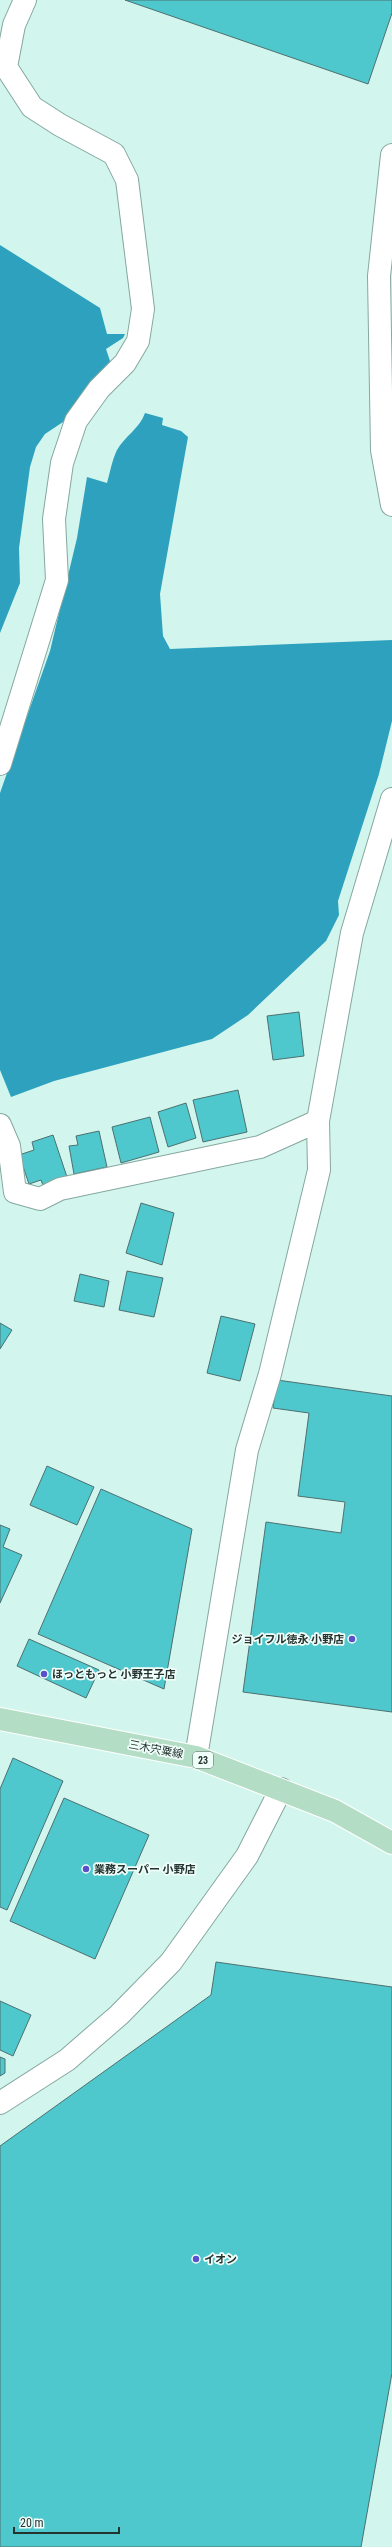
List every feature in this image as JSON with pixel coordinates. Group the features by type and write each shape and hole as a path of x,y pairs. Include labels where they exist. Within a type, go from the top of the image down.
{"main road":[{"name":"三木宍粟線","path":"0,1719 196,1757 281,1789 335,1812 392,1843"}],"street":[{"path":"0,764 57,580 54,519 62,463 76,421 99,389 125,363 138,341 142,309 127,180 114,154 60,125 32,107 6,67 7,19 25,0"},
{"path":"392,155 379,276 382,450 392,505"},
{"path":"196,1757 247,1450 270,1374 319,1170 318,1121 352,933 392,799"},
{"path":"0,1125 9,1146 15,1192 40,1199 60,1190 260,1147 318,1121"},
{"path":"0,2103 67,2060 120,2016 171,1962 247,1856 281,1789"}],"water":[{"path":"0,245 100,308 107,334 125,334 123,338 106,349 111,364 72,416 45,434 36,447 30,467 19,548 20,583 0,633"},
{"path":"145,413 163,418 162,425 181,431 188,437 160,594 163,636 170,649 392,640 392,721 379,774 338,901 339,915 326,941 248,1015 212,1039 54,1081 11,1097 0,1070 0,793 50,651 77,538 87,477 107,483 112,462 117,450 140,423"}],"building":[{"path":"125,0 392,0 392,13 368,84"},
{"path":"299,1012 304,1056 273,1060 267,1016"},
{"path":"238,1090 247,1132 203,1142 193,1100"},
{"path":"186,1103 196,1138 168,1147 158,1112"},
{"path":"150,1117 159,1152 121,1163 112,1127"},
{"path":"99,1131 107,1167 74,1174 69,1146 78,1145 76,1136"},
{"path":"53,1135 68,1180 44,1188 41,1180 29,1184 19,1155 34,1150 32,1142"},
{"path":"141,1203 174,1213 162,1265 126,1253"},
{"path":"127,1271 163,1278 154,1317 119,1310"},
{"path":"80,1274 109,1281 104,1307 74,1301"},
{"path":"221,1316 255,1324 240,1381 207,1373"},
{"path":"0,1323 12,1330 0,1349"},
{"path":"277,1380 392,1396 392,1712 243,1692 266,1522 341,1533 345,1502 298,1496 309,1413 273,1408"},
{"path":"47,1466 94,1487 77,1525 30,1505"},
{"path":"101,1489 192,1529 164,1689 38,1634"},
{"path":"0,1525 10,1529 3,1547 22,1555 0,1603"},
{"path":"29,1639 99,1670 86,1698 17,1666"},
{"path":"13,1758 63,1781 7,1910 0,1907 0,1789"},
{"path":"64,1798 149,1835 95,1959 10,1921"},
{"name":"イオン","path":"216,1962 392,1987 392,2373 361,2547 0,2547 0,2146 211,1995"},
{"path":"0,2001 31,2015 13,2056 0,2050"},
{"path":"0,2057 5,2059 5,2073 0,2076"}],"place":[{"name":"ジョイフル徳永 小野店","path":"352,1639"},
{"name":"ほっともっと 小野王子店","path":"44,1674"},
{"name":"業務スーパー 小野店","path":"86,1869"},
{"name":"イオン","path":"196,2259"}]}
